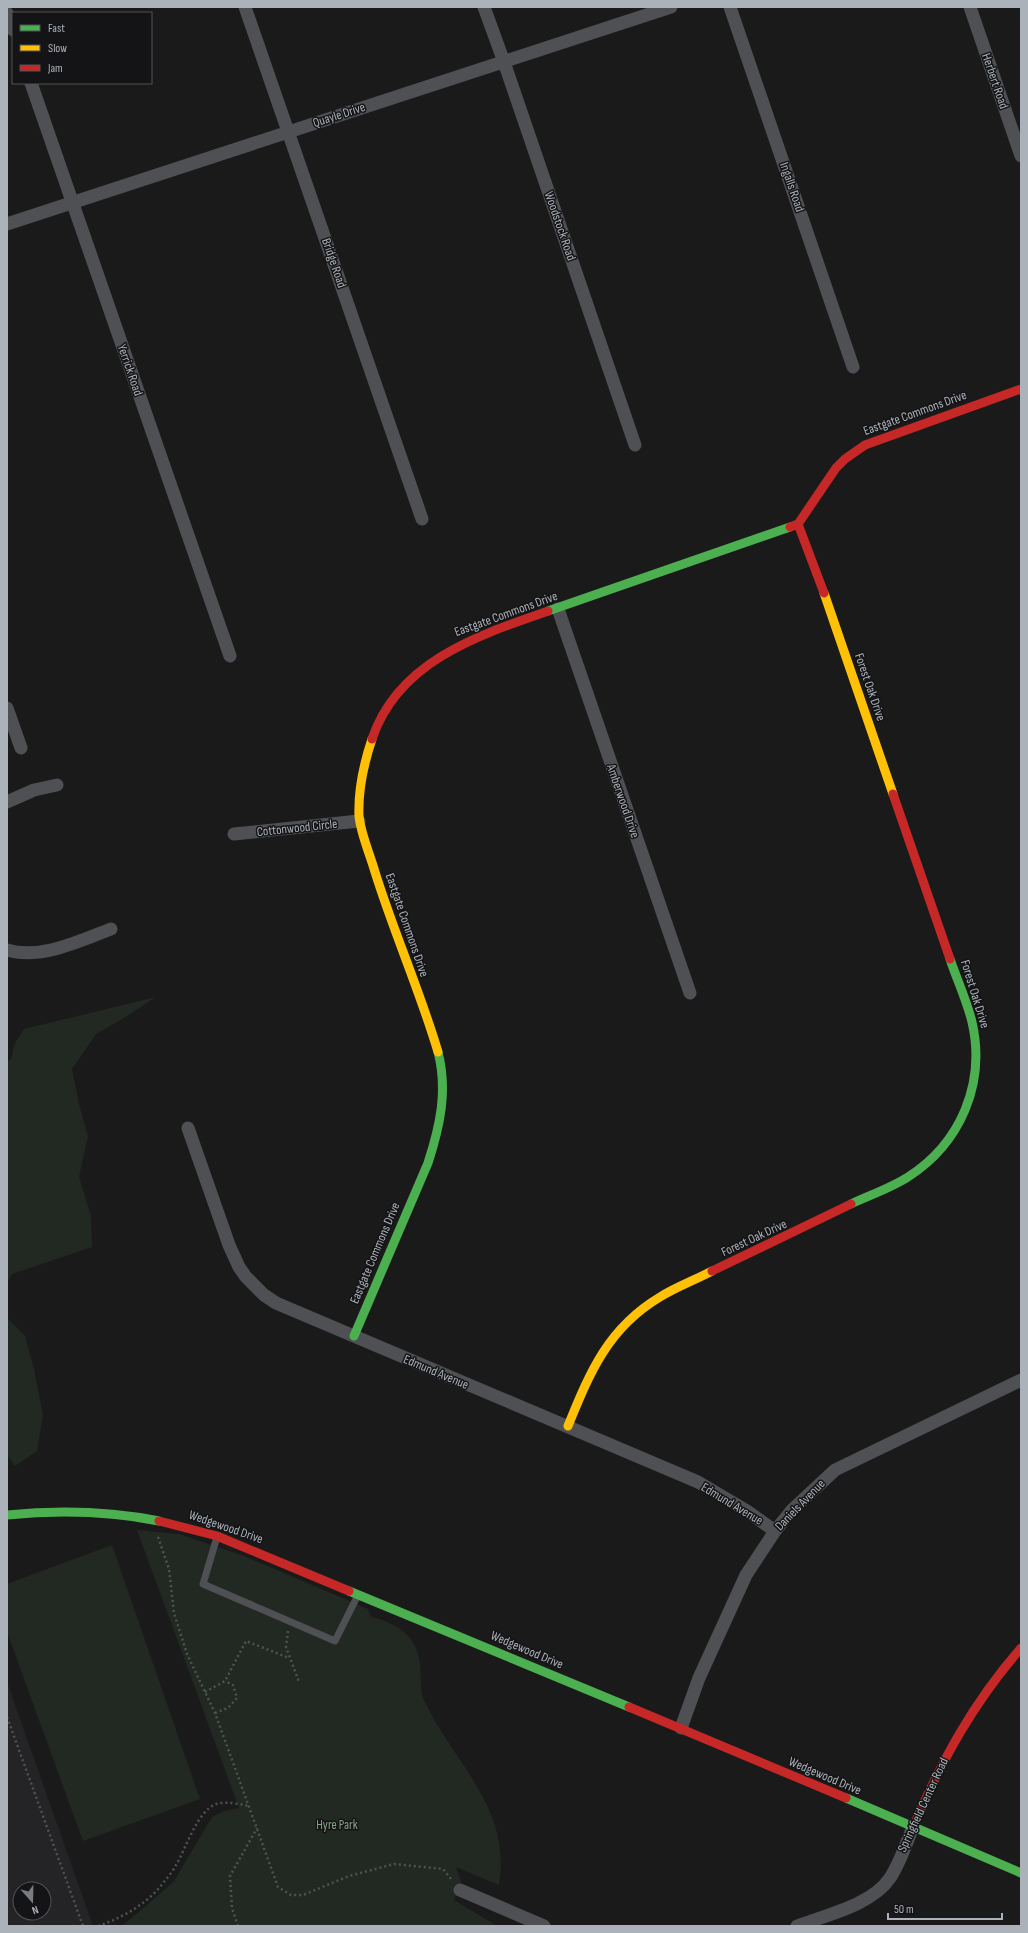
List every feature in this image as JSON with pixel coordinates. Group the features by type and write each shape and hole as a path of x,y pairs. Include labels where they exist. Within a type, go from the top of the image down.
{"street":[{"name":"Bridge Road","path":"245,7 422,519"},
{"name":"Woodstock Road","path":"484,7 635,445"},
{"name":"Quayle Drive","path":"7,224 671,7"},
{"name":"Ingalls Road","path":"730,7 853,367"},
{"name":"Herbert Road","path":"970,7 1021,156"},
{"path":"7,13 12,27"},
{"name":"Yerrick Road","path":"31,84 230,656"},
{"name":"Eastgate Commons Drive","path":"354,1336 428,1163 438,1134 444,1094 439,1058 377,879 360,821 363,771 370,743 384,713 399,691 417,672 458,644 798,524 836,468 845,459 865,445 1021,389"},
{"name":"Forest Oak Drive","path":"568,1426 589,1376 604,1348 621,1326 641,1308 661,1296 908,1177 929,1163 947,1144 963,1118 971,1098 977,1058 972,1022 824,592 798,524"},
{"name":"Amberwood Drive","path":"558,609 690,993"},
{"path":"7,708 21,748"},
{"path":"7,802 34,790 57,785"},
{"name":"Cottonwood Circle","path":"234,834 360,821"},
{"path":"7,950 26,952 49,950 69,945 110,929"},
{"name":"Edmund Avenue","path":"188,1128 229,1245 246,1277 264,1295 276,1303 307,1318 354,1336 412,1362 568,1426 698,1482 747,1511 775,1531"},
{"name":"Daniels Avenue","path":"681,1728 700,1678 746,1575 775,1531 792,1510 835,1470 1021,1380"},
{"name":"Wedgewood Drive","path":"7,1515 71,1511 151,1519 218,1536 359,1593 681,1728 1021,1873"},
{"name":"Springfield Center Road","path":"797,1926 861,1902 881,1888 890,1878 937,1771 962,1725 987,1688 1021,1648"},
{"path":"460,1890 544,1926"}],"lane":[{"path":"218,1536 203,1584 334,1641 359,1593"}],"path":[{"path":"151,1519 169,1569 174,1613 182,1640 187,1654 215,1713 250,1806 278,1887 291,1895 303,1895 349,1876 394,1864 443,1869 460,1890"},
{"path":"290,1621 286,1648 299,1682"},
{"path":"205,1692 225,1681 246,1640 289,1658"},
{"path":"215,1713 228,1708 237,1698 233,1685 225,1681"},
{"path":"7,1717 83,1926"},
{"path":"98,1926 127,1914 147,1900 163,1883 176,1865 201,1817 215,1805 233,1803 250,1806"},
{"path":"238,1926 232,1908 230,1876 257,1828"}],"shaded area":[{"path":"7,1682 93,1926 7,1926"}],"green space":[{"path":"156,997 96,1034 72,1069 79,1104 88,1136 79,1177 91,1216 92,1247 12,1274 7,1283 7,1061 11,1059 15,1043 24,1029"},
{"path":"7,1318 25,1336 34,1369 43,1415 37,1451 15,1466 7,1455"},
{"name":"Hyre Park","path":"137,1530 179,1534 244,1556 368,1609 371,1617 394,1625 408,1636 419,1656 421,1687 424,1700 436,1723 478,1788 489,1810 497,1833 501,1858 499,1885 456,1867 461,1882 454,1900 497,1926 117,1926 124,1924 174,1881 212,1817 224,1811 239,1808"},
{"path":"112,1545 200,1799 83,1841 7,1632 7,1584"}],"traffic: fast":[{"path":"548,611 790,527"},
{"path":"851,1204 901,1181 927,1163 942,1147 955,1129 965,1110 972,1089 975,1067 975,1045 970,1014 950,959"},
{"path":"354,1336 428,1163 436,1136 442,1095 441,1066 438,1052"},
{"path":"7,1515 45,1512 83,1512 121,1515 159,1521"},
{"path":"349,1591 629,1707"},
{"path":"846,1798 1021,1873"}],"traffic: slow":[{"path":"824,593 893,794"},
{"path":"372,739 366,758 361,787 359,806 360,823 382,895 438,1052"},
{"path":"568,1426 584,1387 593,1370 614,1337 627,1323 642,1309 660,1297 712,1271"}],"traffic: jam":[{"path":"790,527 798,524 836,468 845,459 865,445 1021,389"},
{"path":"798,524 824,593"},
{"path":"372,739 384,712 401,689 421,671 444,655 469,641 548,611"},
{"path":"893,794 950,959"},
{"path":"712,1271 851,1204"},
{"path":"159,1521 217,1536 349,1591"},
{"path":"913,1827 935,1778 973,1711 1021,1648"},
{"path":"629,1707 846,1798"}]}
